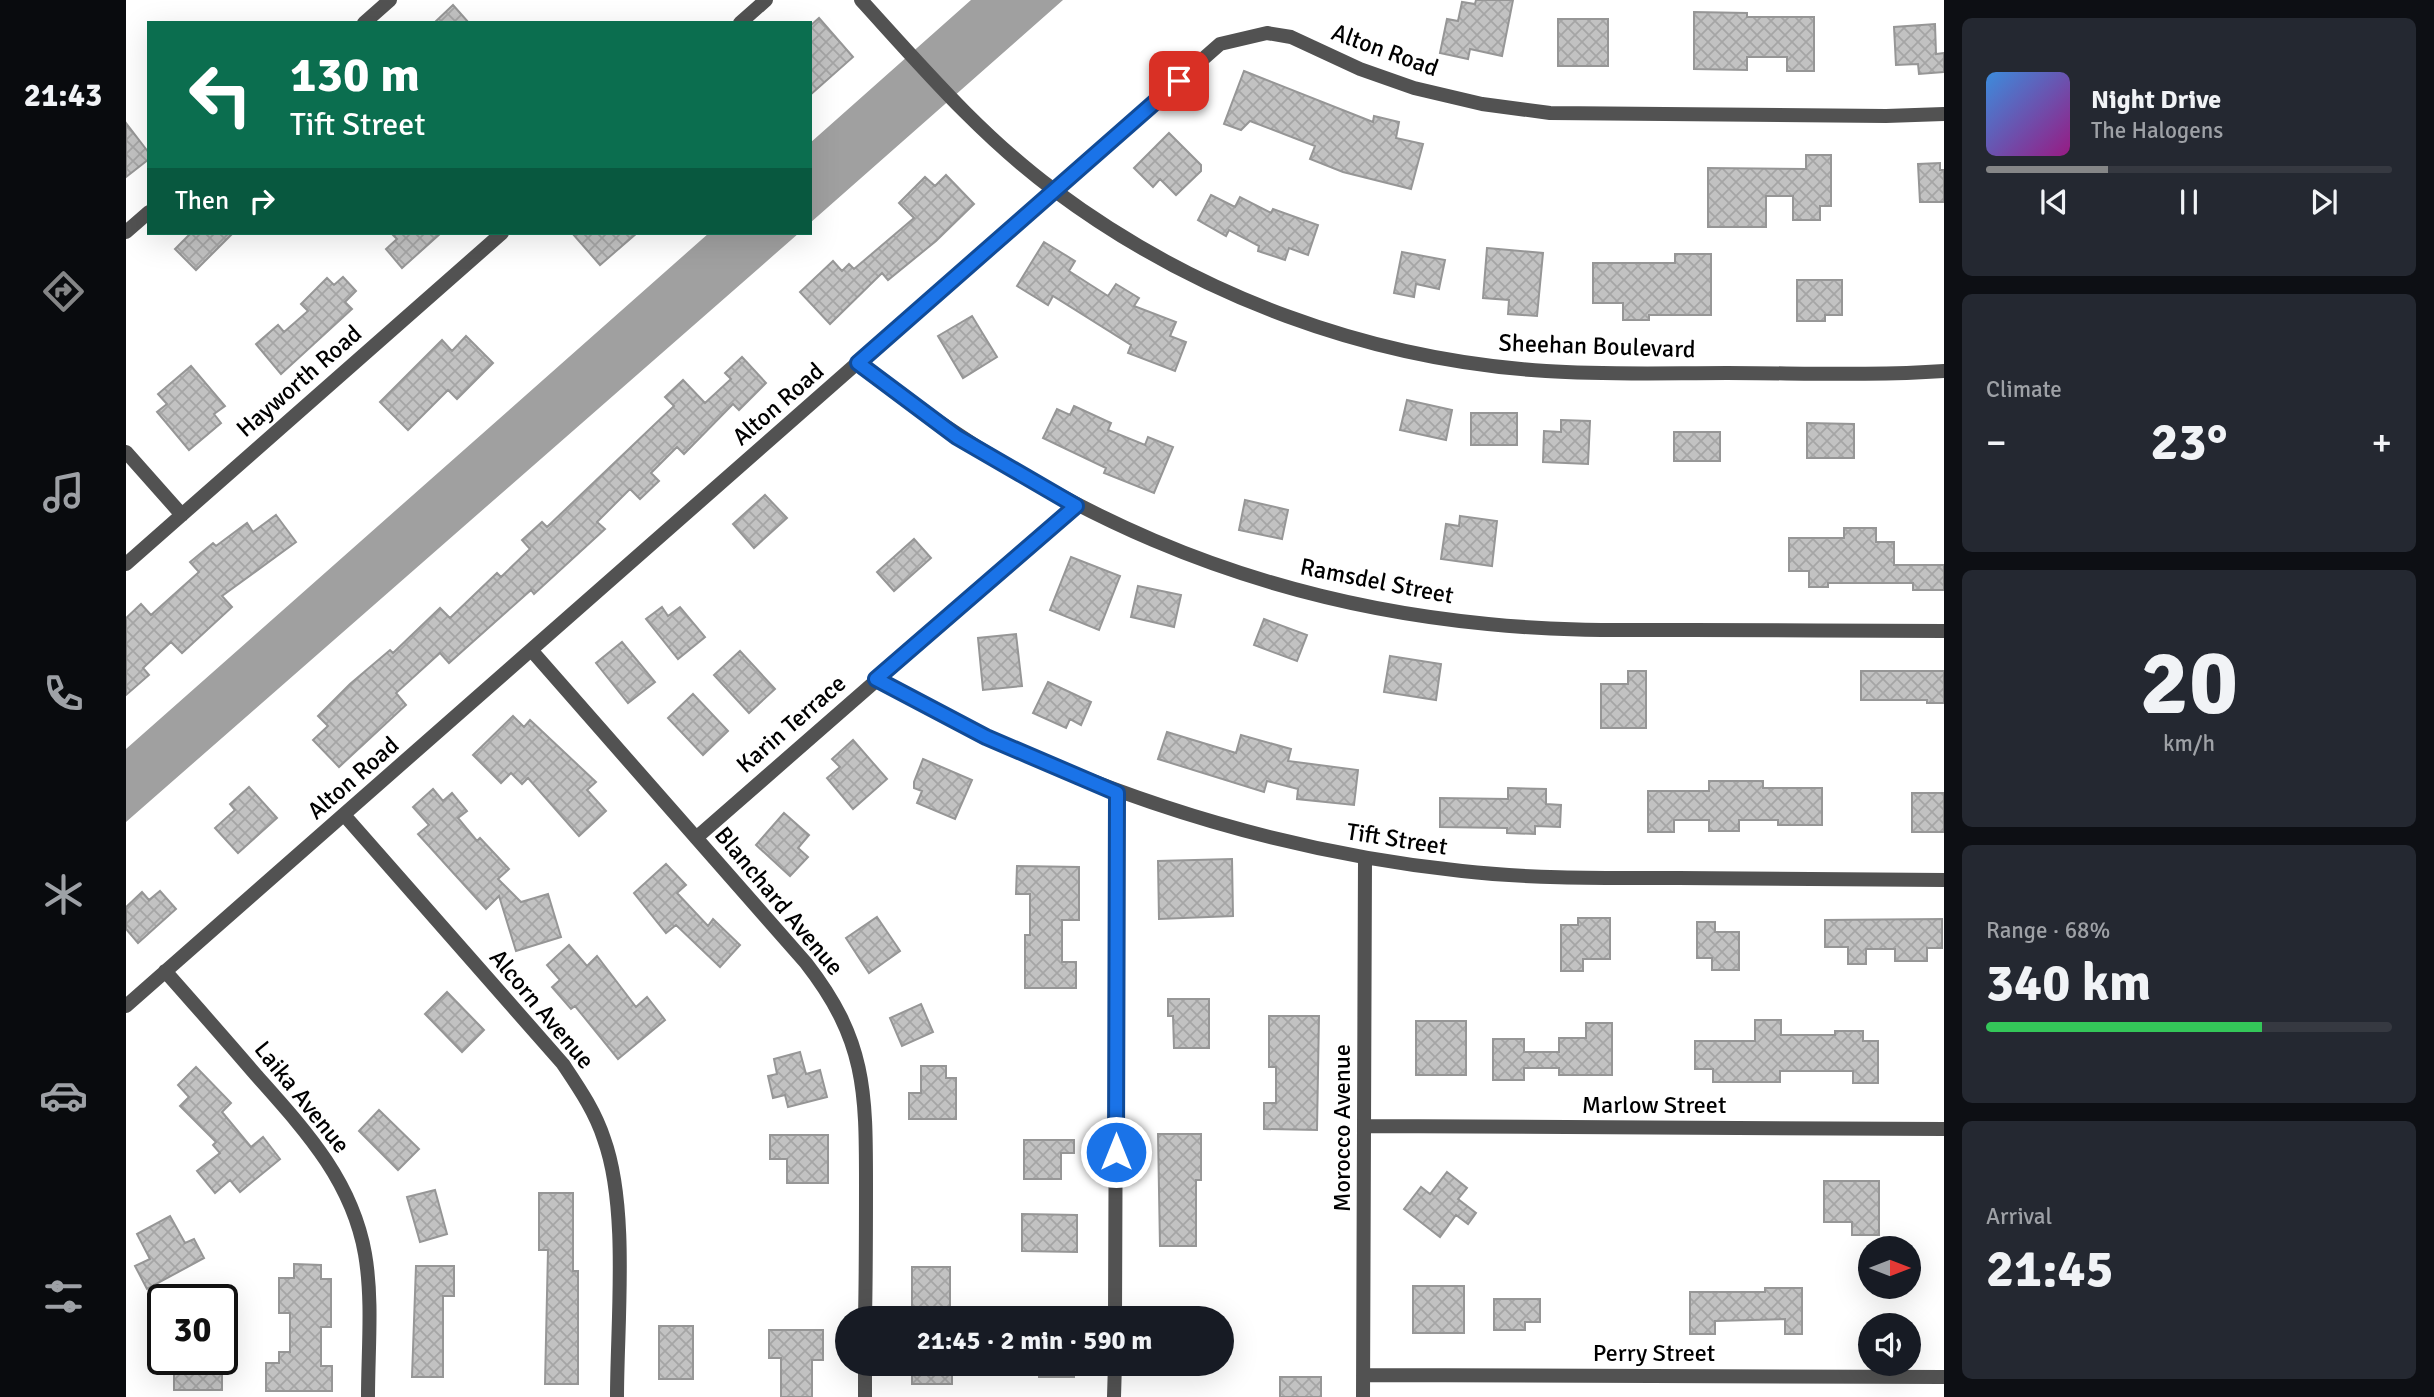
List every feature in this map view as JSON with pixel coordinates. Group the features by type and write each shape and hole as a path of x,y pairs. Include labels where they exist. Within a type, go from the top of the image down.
{"street":[{"path":"366,21 390,0"},
{"path":"742,21 766,0"},
{"name":"Sheehan Boulevard","path":"861,0 954,103 1004,150 1055,191 1120,235 1236,296 1344,335 1419,354 1482,365 1572,372 1944,371"},
{"name":"Alton Road","path":"126,1006 1220,44 1266,33 1291,37 1360,69 1414,88 1516,110 1602,116 1886,117 1944,114"},
{"path":"126,232 147,214"},
{"name":"Hayworth Road","path":"126,564 500,235"},
{"name":"Ramsdel Street","path":"858,363 957,437 1076,506 1170,548 1255,578 1355,603 1427,617 1562,629 1944,631"},
{"path":"126,452 181,515"},
{"name":"Karin Terrace","path":"696,838 1076,506"},
{"name":"Blanchard Avenue","path":"532,651 806,963 822,984 848,1030 866,1101 865,1306"},
{"name":"Tift Street","path":"876,679 986,737 1117,793 1236,830 1365,858 1464,872 1564,878 1944,880"},
{"path":"1115,1306 1117,793"},
{"name":"Alcorn Avenue","path":"345,816 563,1063 587,1100 605,1139 618,1212 617,1397"},
{"name":"Morocco Avenue","path":"1363,1397 1365,858"},
{"name":"Laika Avenue","path":"165,971 317,1144 340,1180 357,1220 365,1254 369,1289 368,1397"},
{"name":"Marlow Street","path":"1364,1126 1944,1129"},
{"name":"Perry Street","path":"1363,1375 1944,1377"},
{"path":"865,1376 865,1397"},
{"path":"1114,1397 1115,1376"}],"shaded area":[{"path":"971,0 1063,0 812,221 812,141"},
{"path":"707,235 797,235 126,822 126,749"}],"building":[{"path":"1476,0 1513,0 1502,56 1470,49 1468,59 1440,53 1447,19 1458,21 1462,2 1475,4"},
{"path":"453,5 467,21 436,21"},
{"path":"1694,12 1747,13 1747,17 1814,17 1814,71 1787,71 1787,57 1747,57 1747,70 1694,69"},
{"path":"819,18 853,57 812,93 812,24"},
{"path":"1558,19 1608,19 1608,66 1558,66"},
{"path":"1935,24 1936,54 1944,53 1944,72 1919,74 1918,64 1896,65 1894,27"},
{"path":"1244,71 1373,122 1374,116 1399,122 1396,138 1423,144 1411,189 1343,172 1310,159 1315,146 1250,121 1241,130 1224,124"},
{"path":"126,123 147,150 147,161 126,177"},
{"path":"1169,133 1201,165 1201,171 1176,195 1160,179 1153,187 1134,168"},
{"path":"1806,155 1831,155 1831,206 1820,206 1820,220 1793,220 1793,196 1766,196 1766,227 1708,227 1708,168 1806,169"},
{"path":"1940,163 1940,170 1944,170 1944,202 1920,202 1918,164"},
{"path":"946,175 974,204 936,241 888,280 882,273 830,324 800,292 833,261 842,271 849,264 854,269 914,218 899,203 925,177 935,186"},
{"path":"1211,195 1235,207 1240,197 1271,213 1273,209 1318,225 1308,255 1289,248 1285,260 1258,251 1259,246 1229,230 1226,236 1198,220"},
{"path":"189,235 231,235 196,270 175,249"},
{"path":"393,235 439,235 402,268 386,249 397,239"},
{"path":"574,235 635,235 600,265"},
{"path":"1044,242 1075,261 1069,271 1108,296 1116,284 1139,298 1134,306 1176,322 1170,336 1186,342 1175,371 1128,353 1131,345 1053,296 1048,305 1017,286"},
{"path":"1487,248 1543,253 1537,316 1508,314 1509,300 1483,298"},
{"path":"1402,252 1445,260 1439,289 1416,284 1414,297 1394,293"},
{"path":"1675,254 1711,254 1711,315 1649,315 1649,320 1623,320 1623,303 1593,303 1593,263 1675,263"},
{"path":"343,277 356,291 345,302 352,309 281,374 256,344 278,325 284,332 308,311 301,304 327,278 334,285"},
{"path":"1797,280 1842,280 1842,315 1825,315 1825,321 1797,321"},
{"path":"972,316 997,357 963,378 938,336"},
{"path":"466,336 493,363 457,399 448,390 408,430 380,402 442,340 452,351"},
{"path":"742,357 766,383 739,410 733,404 684,454 677,447 651,473 659,481 640,499 630,489 597,522 605,529 534,594 531,590 449,663 440,653 396,693 406,705 339,767 313,740 328,726 318,716 350,684 390,650 393,653 440,608 450,618 497,573 501,577 530,549 522,540 542,522 547,527 674,406 665,397 683,380 705,403 731,379 725,373"},
{"path":"191,366 225,406 214,414 221,423 189,450 157,412 167,404 158,394"},
{"path":"1407,400 1452,410 1446,440 1400,430"},
{"path":"1074,406 1111,423 1108,430 1145,445 1148,437 1173,447 1154,493 1104,473 1106,468 1043,438 1057,409 1070,415"},
{"path":"1471,413 1517,413 1517,445 1471,445"},
{"path":"1561,420 1590,421 1588,464 1543,462 1544,431 1561,432"},
{"path":"1807,423 1854,424 1854,458 1807,458"},
{"path":"1674,432 1720,432 1720,461 1674,461"},
{"path":"765,495 787,518 754,548 733,524"},
{"path":"1245,500 1288,510 1282,539 1239,530"},
{"path":"276,515 296,542 222,596 232,607 182,653 171,642 143,668 149,675 126,695 126,618 141,604 151,615 199,572 190,562 213,543 216,546 247,523 253,532"},
{"path":"1460,516 1497,521 1492,566 1441,559 1446,524 1459,526"},
{"path":"1844,528 1876,528 1876,542 1894,542 1894,565 1944,565 1944,590 1913,590 1913,583 1828,583 1828,587 1809,587 1809,571 1789,571 1789,538 1844,538"},
{"path":"914,539 931,558 894,591 877,572"},
{"path":"1071,557 1120,576 1099,630 1050,610"},
{"path":"1138,586 1181,595 1174,627 1131,617"},
{"path":"662,607 668,616 680,607 705,637 678,659 646,619"},
{"path":"1264,619 1307,635 1297,661 1254,645"},
{"path":"1016,634 1022,686 983,690 978,638"},
{"path":"622,642 655,682 628,703 596,663"},
{"path":"740,651 775,689 749,713 714,675"},
{"path":"1390,656 1441,664 1436,700 1384,692"},
{"path":"1628,671 1646,671 1646,728 1601,728 1601,684 1628,684"},
{"path":"1861,671 1944,671 1944,703 1927,703 1927,700 1861,700"},
{"path":"1048,682 1091,702 1081,725 1070,719 1066,728 1033,713"},
{"path":"693,694 728,731 703,755 668,718"},
{"path":"513,716 524,727 530,720 596,782 587,790 606,811 579,836 528,778 522,784 511,773 501,783 473,755"},
{"path":"1167,732 1236,753 1241,735 1291,749 1288,761 1358,770 1354,805 1297,799 1298,789 1267,781 1264,792 1158,759"},
{"path":"853,740 887,779 853,809 827,778 840,767 832,759"},
{"path":"923,759 972,780 955,819 917,803 922,791 914,788 914,782"},
{"path":"1709,781 1763,781 1763,788 1822,788 1822,825 1778,825 1778,820 1739,820 1739,831 1709,831 1709,820 1674,820 1674,832 1648,832 1648,791 1709,791"},
{"path":"249,787 277,818 238,853 215,828 235,810 230,804"},
{"path":"1508,788 1546,789 1546,804 1561,805 1560,827 1535,826 1535,834 1507,833 1507,828 1440,827 1440,798 1508,799"},
{"path":"433,789 443,801 452,793 467,811 458,818 477,841 480,838 509,869 498,879 521,902 548,894 561,937 516,951 499,896 486,909 418,834 429,825 413,807"},
{"path":"1912,793 1944,793 1944,832 1912,832"},
{"path":"784,813 809,835 798,848 808,857 790,876 756,845"},
{"path":"1232,859 1233,916 1159,919 1158,861"},
{"path":"666,864 686,885 677,893 708,926 713,919 740,945 720,967 676,925 666,933 634,893"},
{"path":"1017,866 1079,867 1079,920 1062,920 1062,962 1076,962 1076,988 1025,988 1025,935 1030,935 1030,894 1016,894"},
{"path":"160,891 176,909 138,943 126,929 126,907 142,892 149,900"},
{"path":"877,917 900,951 869,973 846,938"},
{"path":"1578,918 1610,918 1610,959 1583,959 1583,971 1561,971 1561,925 1578,925"},
{"path":"1942,919 1942,948 1927,948 1927,961 1895,961 1895,949 1866,949 1866,964 1848,964 1848,947 1825,947 1825,920"},
{"path":"1697,922 1715,922 1715,932 1739,932 1739,970 1712,970 1712,958 1697,958"},
{"path":"569,945 587,966 597,956 636,1007 647,997 665,1020 618,1059 575,1006 571,1009 552,987 560,980 547,965"},
{"path":"447,992 484,1030 462,1052 425,1014"},
{"path":"1168,999 1209,999 1209,1048 1174,1048 1173,1016 1168,1016"},
{"path":"921,1004 933,1032 902,1046 890,1018"},
{"path":"1269,1016 1319,1016 1317,1130 1264,1129 1264,1103 1276,1103 1276,1067 1269,1067"},
{"path":"1755,1020 1781,1020 1781,1035 1835,1035 1835,1031 1863,1031 1863,1041 1878,1041 1878,1083 1853,1083 1853,1071 1780,1071 1780,1082 1713,1082 1713,1069 1695,1069 1695,1041 1755,1041"},
{"path":"1416,1021 1466,1021 1466,1075 1416,1075"},
{"path":"1586,1023 1612,1023 1612,1075 1559,1075 1559,1068 1524,1068 1524,1080 1493,1080 1493,1039 1524,1039 1524,1052 1559,1052 1559,1038 1586,1038"},
{"path":"800,1052 806,1074 820,1070 827,1097 788,1107 785,1095 773,1098 768,1076 777,1074 774,1059"},
{"path":"921,1066 946,1066 946,1078 956,1078 956,1119 909,1119 909,1093 921,1093"},
{"path":"196,1067 231,1103 222,1112 251,1147 263,1137 280,1159 240,1192 230,1180 215,1193 197,1171 220,1153 213,1145 216,1142 180,1106 189,1097 178,1085"},
{"path":"379,1110 419,1149 398,1170 359,1131"},
{"path":"1158,1134 1201,1134 1201,1180 1196,1180 1196,1246 1160,1246"},
{"path":"770,1135 828,1135 828,1183 787,1183 787,1159 770,1159"},
{"path":"1024,1140 1074,1140 1074,1153 1061,1153 1061,1179 1024,1179"},
{"path":"1447,1172 1467,1188 1458,1199 1476,1213 1468,1224 1456,1215 1440,1237 1404,1209 1421,1187 1430,1194"},
{"path":"1824,1181 1879,1181 1879,1235 1852,1235 1852,1222 1824,1222"},
{"path":"435,1190 447,1234 420,1242 407,1197"},
{"path":"539,1193 573,1193 573,1271 578,1271 578,1384 545,1384 548,1250 539,1250"},
{"path":"1022,1214 1077,1215 1077,1252 1022,1251"},
{"path":"170,1216 185,1243 194,1239 204,1258 156,1284 147,1284 147,1289 135,1266 150,1259 137,1234"},
{"path":"294,1264 321,1265 321,1279 331,1279 331,1327 321,1327 321,1366 332,1366 332,1391 266,1391 266,1363 279,1363 279,1352 290,1352 290,1313 279,1313 279,1278 294,1278"},
{"path":"416,1266 454,1266 454,1296 443,1296 443,1377 412,1377"},
{"path":"912,1267 950,1267 950,1306 912,1306"},
{"path":"1413,1286 1464,1286 1464,1333 1413,1333"},
{"path":"1765,1288 1802,1288 1802,1334 1785,1334 1785,1319 1715,1321 1715,1334 1690,1334 1690,1292 1765,1292"},
{"path":"1494,1299 1540,1299 1540,1322 1525,1322 1525,1330 1494,1330"},
{"path":"659,1326 693,1326 693,1379 659,1379"},
{"path":"769,1330 823,1330 823,1360 812,1360 812,1397 781,1397 781,1358 769,1358"},
{"path":"174,1375 222,1375 222,1390 174,1390"},
{"path":"912,1376 952,1376 952,1384 912,1384"},
{"path":"1039,1376 1074,1376 1074,1377"},
{"path":"1280,1377 1321,1377 1321,1397 1280,1397"}],"route":[{"path":"1116,1152 1117,793 986,737 876,679 1076,506 957,437 858,363 1179,81"}]}
